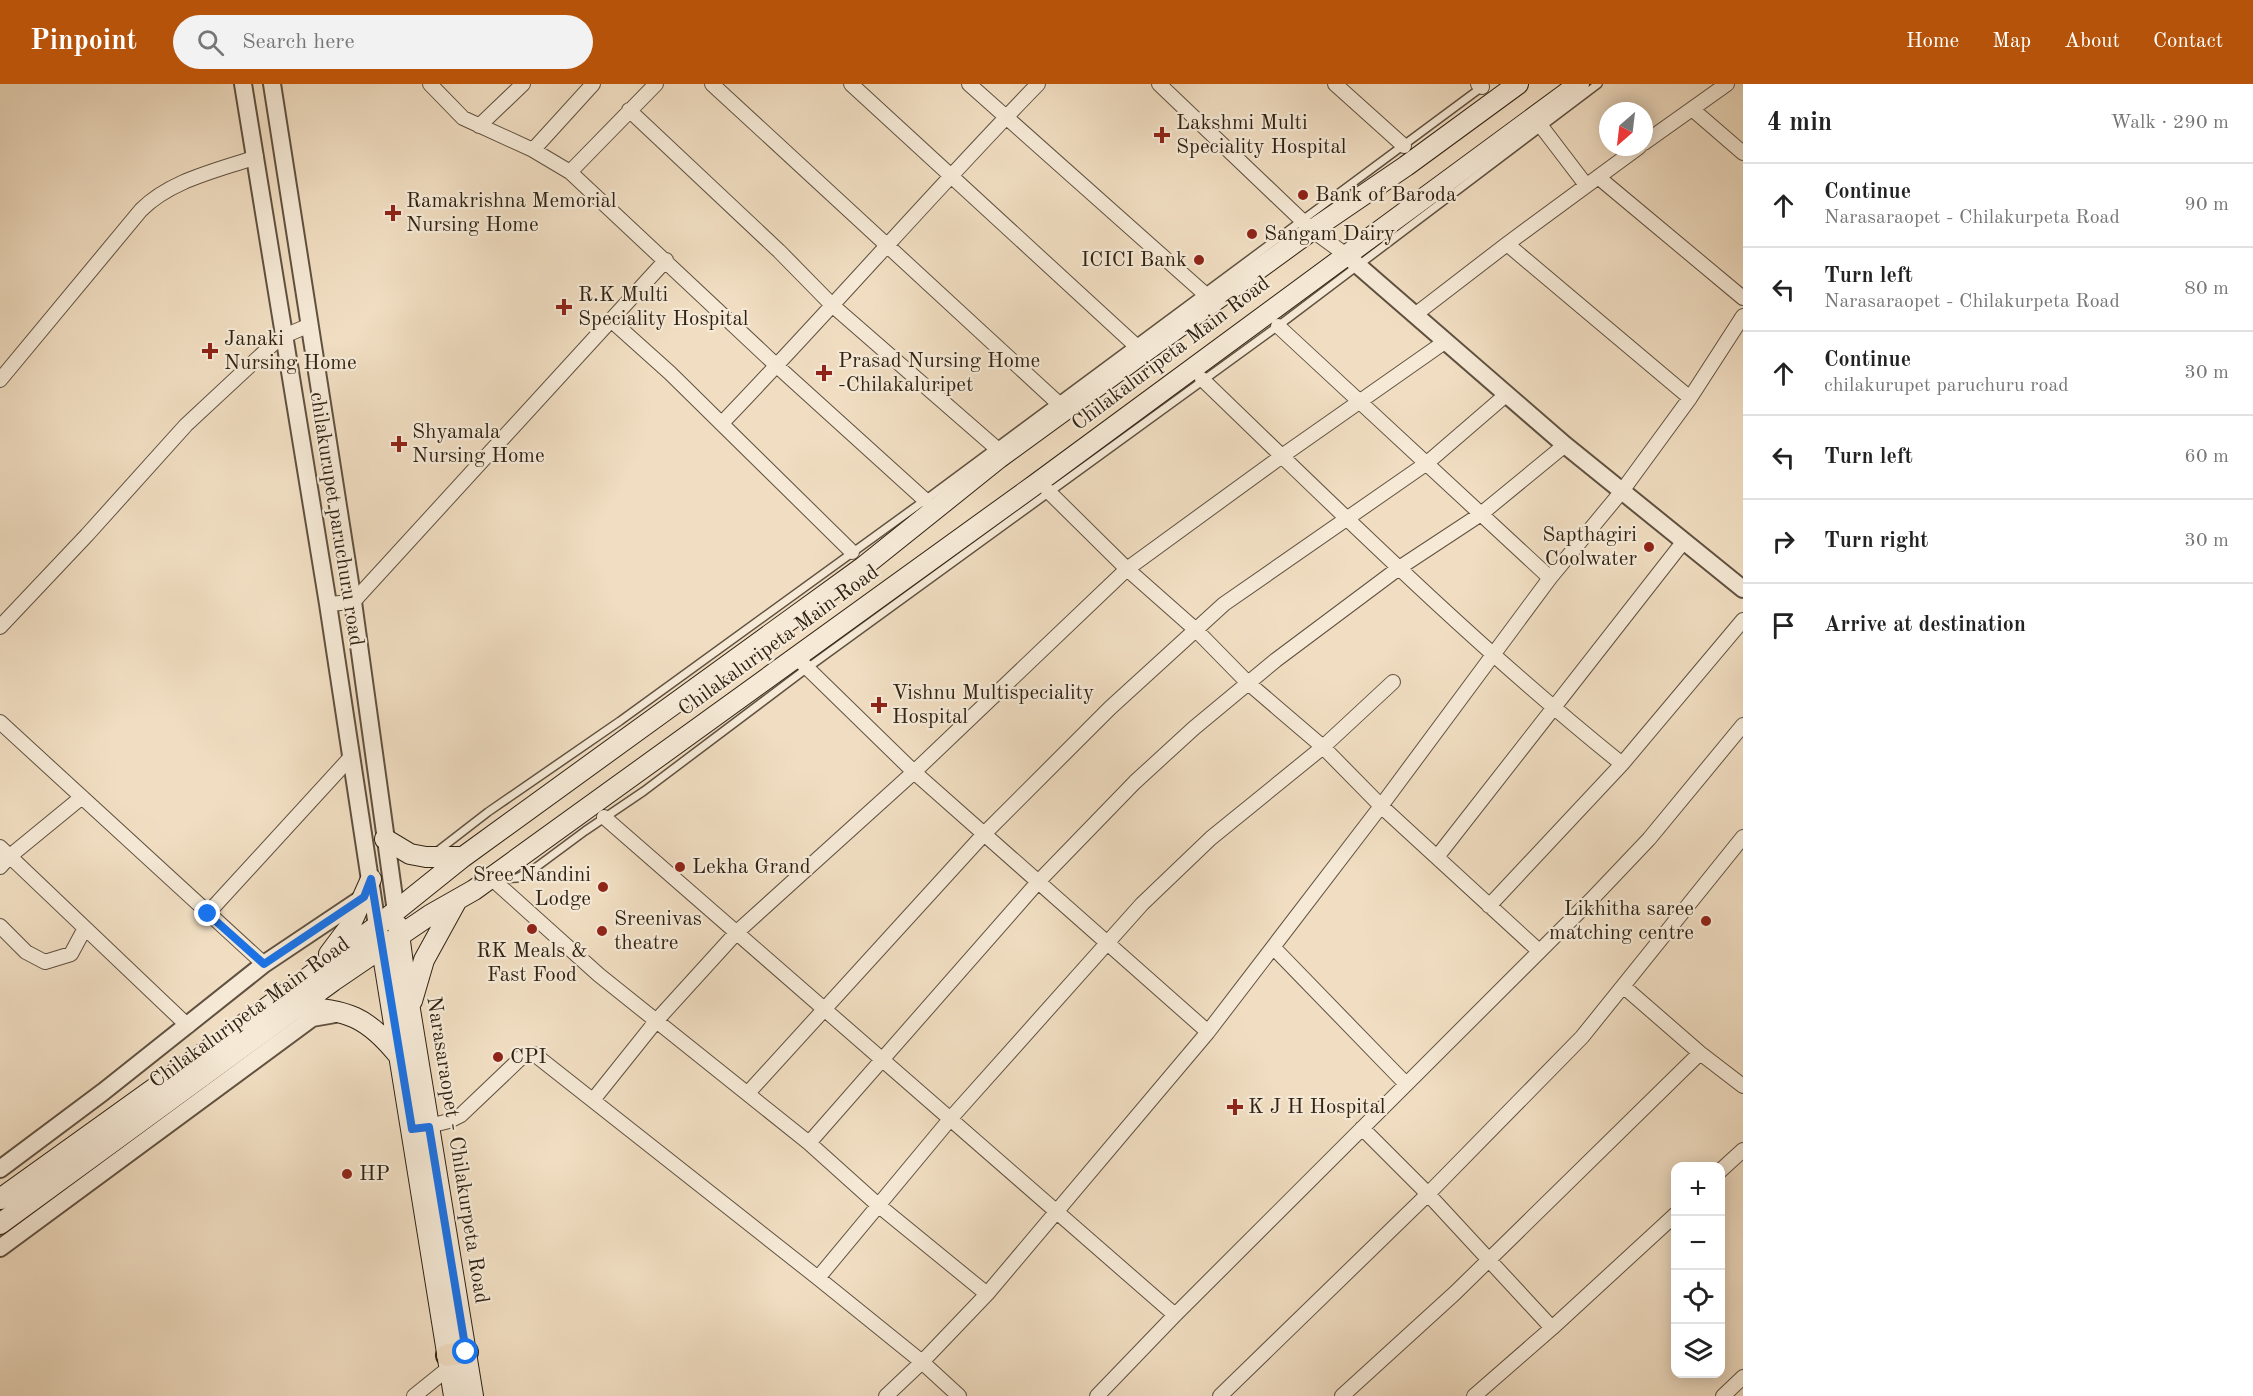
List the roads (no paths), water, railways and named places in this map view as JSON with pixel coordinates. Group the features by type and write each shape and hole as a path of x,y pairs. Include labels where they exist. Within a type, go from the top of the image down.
{"main road":[{"name":"Chilakaluripeta Main Road","path":"0,1199 314,973 396,912 463,857 863,567 999,458 1308,225 1415,159 1518,84"},
{"name":"Chilakaluripeta Main Road","path":"0,1224 297,1007 400,935 490,879 801,663 1352,260 1579,84"},
{"path":"385,839 411,854 430,857 463,857"},
{"path":"314,973 350,926 367,888"},
{"path":"410,1010 424,960 457,900"},
{"name":"Narasaraopet - Chilakurpeta Road","path":"396,912 410,1010 421,1128 454,1358 454,1396"},
{"name":"Narasaraopet - Chilakurpeta Road","path":"377,926 383,947 401,1058 421,1128"},
{"path":"297,1007 342,1012 364,1021 383,1035 401,1058"},
{"name":"Narasaraopet - Chilakurpeta Road","path":"454,1358 472,1396"}],"street":[{"name":"chilakurupet paruchuru road","path":"243,84 328,604 367,888 377,926"},
{"name":"chilakurupet paruchuru road","path":"272,84 353,602 396,912"},
{"path":"430,84 463,118 533,150 570,172 777,366 925,500"},
{"path":"479,126 523,84"},
{"path":"533,150 593,84"},
{"path":"570,172 656,84"},
{"path":"712,84 1058,403"},
{"path":"851,84 1134,344"},
{"path":"969,84 1205,294"},
{"path":"722,423 1038,84"},
{"path":"1159,84 1308,225 1416,314 1565,445 1743,589"},
{"path":"1335,84 1404,146"},
{"path":"1653,137 1727,84"},
{"path":"1692,109 1743,153"},
{"path":"629,110 779,251 832,305 995,447"},
{"path":"1541,126 1592,181 1743,298"},
{"path":"1416,314 1627,156"},
{"path":"0,380 141,210 153,199 186,181 256,157"},
{"path":"1507,244 1690,398"},
{"path":"328,604 353,602 666,260"},
{"path":"886,1396 987,1294 1208,1032 1382,806 1550,578 1622,491 1690,398 1743,316"},
{"path":"612,321 722,423 852,552"},
{"path":"0,627 186,425 261,354 285,336 310,325"},
{"path":"1278,326 1550,578"},
{"path":"593,1100 657,1020 737,932 914,772 1127,569 1282,456 1446,341"},
{"path":"1202,379 1399,568 1554,709 1622,764"},
{"path":"748,1093 984,834 1110,708 1224,604 1427,463 1507,394"},
{"path":"809,1143 1038,882 1135,782 1247,682 1399,568 1481,514 1565,445"},
{"path":"1048,491 1127,569 1196,630 1247,682 1323,747 1382,806 1539,951"},
{"path":"1437,857 1684,541"},
{"path":"1489,906 1622,764 1743,620"},
{"path":"801,663 914,772 1208,1032"},
{"path":"818,1278 951,1118 1107,942 1210,838 1323,747 1393,682"},
{"path":"0,722 264,964"},
{"path":"1097,1396 1175,1315 1592,900 1648,839 1743,725"},
{"path":"208,914 350,758"},
{"path":"0,867 5,852 82,797"},
{"path":"604,817 1175,1315"},
{"path":"1220,1396 1428,1194 1582,1037 1743,838"},
{"path":"5,852 188,1026"},
{"path":"490,879 599,975 809,1143 878,1205 987,1294"},
{"path":"0,1169 188,1026 264,964 367,888"},
{"path":"0,926 26,952 45,962 71,954 85,928"},
{"path":"1273,947 1406,1084"},
{"path":"1623,986 1700,1053 1742,1082"},
{"path":"0,1248 312,1018 342,1012"},
{"path":"1342,1396 1490,1260 1700,1053"},
{"path":"421,1128 461,1115 516,1062 529,1054 534,1054 818,1278 922,1362 959,1396"},
{"path":"1362,1128 1428,1194 1552,1328"},
{"path":"1725,1166 1743,1150"},
{"path":"1474,1396 1674,1216"},
{"path":"414,1396 454,1358"},
{"path":"1723,1396 1743,1377"}],"lane":[{"path":"490,879 517,878 531,871 604,817 644,791 801,663 1048,491 1278,326 1352,260 1598,84"},
{"path":"430,857 488,812 620,721 925,500 1058,403 1134,344 1308,225 1482,85"}],"place":[{"name":"Lakshmi Multi Speciality Hospital","path":"1162,135"},
{"name":"Bank of Baroda","path":"1303,195"},
{"name":"Ramakrishna Memorial Nursing Home","path":"393,213"},
{"name":"Sangam Dairy","path":"1252,234"},
{"name":"ICICI Bank","path":"1199,260"},
{"name":"R.K Multi Speciality Hospital","path":"564,307"},
{"name":"Janaki Nursing Home","path":"210,351"},
{"name":"Prasad Nursing Home -Chilakaluripet","path":"824,373"},
{"name":"Shyamala Nursing Home","path":"399,444"},
{"name":"Sapthagiri Coolwater","path":"1649,547"},
{"name":"Vishnu Multispeciality Hospital","path":"879,705"},
{"name":"Lekha Grand","path":"680,867"},
{"name":"Sree Nandini Lodge","path":"603,887"},
{"name":"Likhitha saree matching centre","path":"1706,921"},
{"name":"RK Meals & Fast Food","path":"532,929"},
{"name":"Sreenivas theatre","path":"602,931"},
{"name":"CPI","path":"498,1057"},
{"name":"K J H Hospital","path":"1235,1107"},
{"name":"HP","path":"347,1174"}]}
